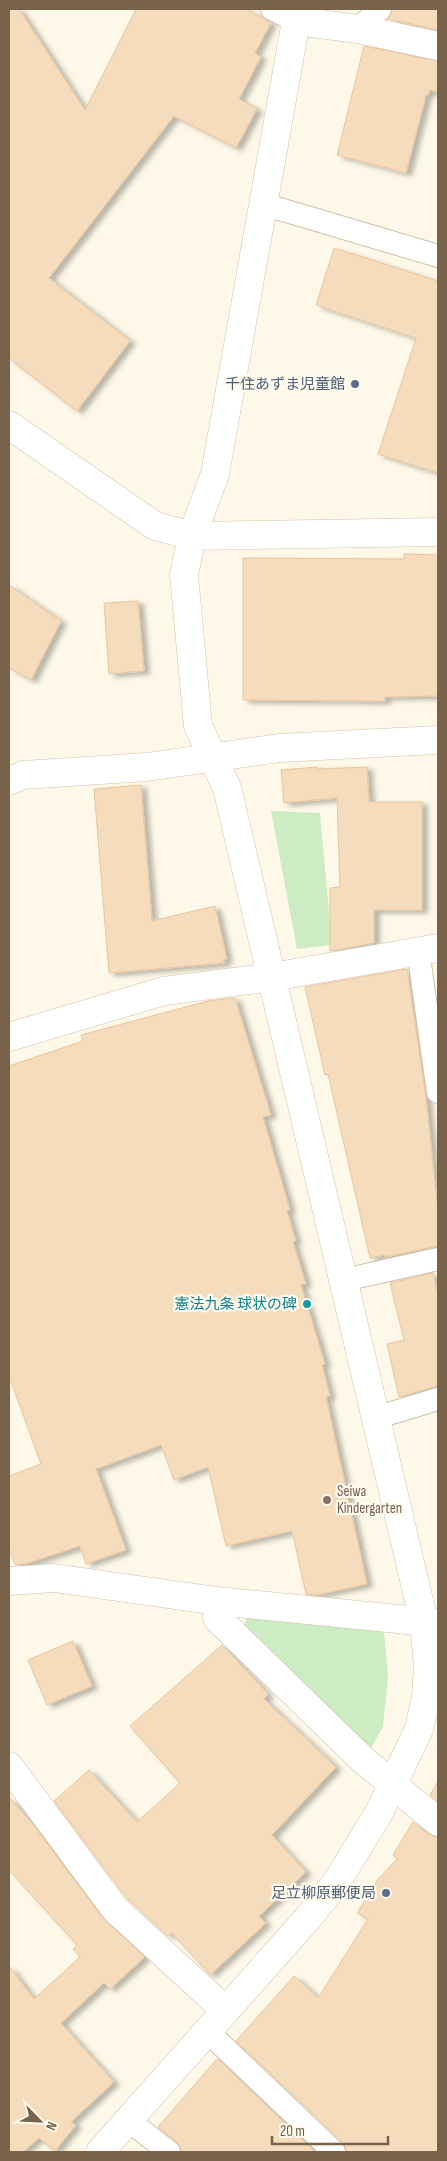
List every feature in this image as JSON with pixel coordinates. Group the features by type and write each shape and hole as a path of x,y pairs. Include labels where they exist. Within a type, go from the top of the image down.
{"street":[{"path":"100,2152 336,1883 393,1786 419,1729 426,1697 431,1622 375,1418 227,788 198,726 184,575 192,536 215,474 296,21 358,29 438,46"},
{"path":"9,425 156,526 192,536 438,532"},
{"path":"9,781 23,775 147,767 279,748 438,740"},
{"path":"9,1037 164,991 272,977 428,949"},
{"path":"9,1582 54,1578 217,1601 431,1622"},
{"path":"217,1601 217,1618 362,1760 438,1822"},
{"path":"9,1766 115,1909 225,2010"}],"lane":[{"path":"272,9 296,21"},
{"path":"358,29 380,9"},
{"path":"263,204 438,256"},
{"path":"428,949 438,1092"},
{"path":"344,1280 438,1259"},
{"path":"375,1418 438,1399"},
{"path":"206,2031 334,2152"},
{"path":"128,2120 169,2152"}],"green space":[{"path":"271,811 320,813 332,945 297,949"},
{"path":"247,1618 384,1631 388,1677 383,1727 371,1748 241,1632"}],"building":[{"path":"9,9 19,9 85,110 136,9 246,9 271,23 255,53 261,57 239,99 257,109 236,148 174,116 49,278 130,341 77,411 9,358"},
{"path":"393,9 438,9 438,30 388,19"},
{"path":"364,46 438,61 438,92 430,90 428,95 426,95 406,173 337,155"},
{"path":"334,248 438,281 438,473 378,454 416,338 316,305"},
{"path":"404,554 438,555 438,696 385,697 385,701 243,700 243,558 404,559"},
{"path":"9,585 61,621 31,680 9,668"},
{"path":"138,601 144,671 109,674 104,603"},
{"path":"317,767 317,769 367,767 369,802 422,802 422,910 374,910 374,943 330,951 330,888 340,887 337,798 284,803 281,770"},
{"path":"141,785 152,921 215,906 227,959 223,960 225,963 109,973 94,789"},
{"path":"407,969 426,1097 438,1212 438,1246 385,1257 384,1255 370,1258 328,1074 325,1075 305,987"},
{"path":"235,998 271,1115 263,1117 290,1210 287,1211 296,1241 293,1242 306,1284 301,1285 325,1364 322,1365 330,1396 326,1397 367,1584 317,1595 306,1594 292,1531 226,1546 208,1467 174,1480 161,1445 96,1469 126,1550 86,1564 80,1546 26,1564 15,1565 9,1548 9,1476 41,1464 9,1376 9,1066 83,1041 81,1035 208,1001"},
{"path":"433,1273 438,1295 438,1386 399,1397 387,1344 404,1340 390,1283"},
{"path":"73,1641 92,1686 47,1705 28,1660"},
{"path":"222,1645 268,1694 264,1699 336,1767 272,1835 306,1872 259,1916 266,1923 210,1975 172,1933 168,1936 127,1898 54,1801 89,1770 137,1822 180,1783 130,1726"},
{"path":"438,1781 438,1802 430,1795"},
{"path":"9,1797 31,1822 103,1918 145,1957 110,1989 104,1983 61,2023 114,2082 71,2122 76,2125 55,2151 39,2138 23,2152 9,2152 9,1966 34,1999 80,1957 73,1949 77,1945 9,1870"},
{"path":"413,1822 428,1834 438,1837 438,2152 347,2152 343,2142 236,2041 294,1976 318,1998 368,1919 357,1913 378,1879 397,1859 393,1855"},
{"path":"216,2060 219,2060 315,2152 182,2152 177,2142 158,2127"}],"place":[{"name":"千住あずま児童館","path":"355,384"},
{"name":"憲法九条 球状の碑","path":"307,1304"},
{"name":"Seiwa Kindergarten","path":"327,1500"},
{"name":"足立柳原郵便局","path":"386,1893"}]}
